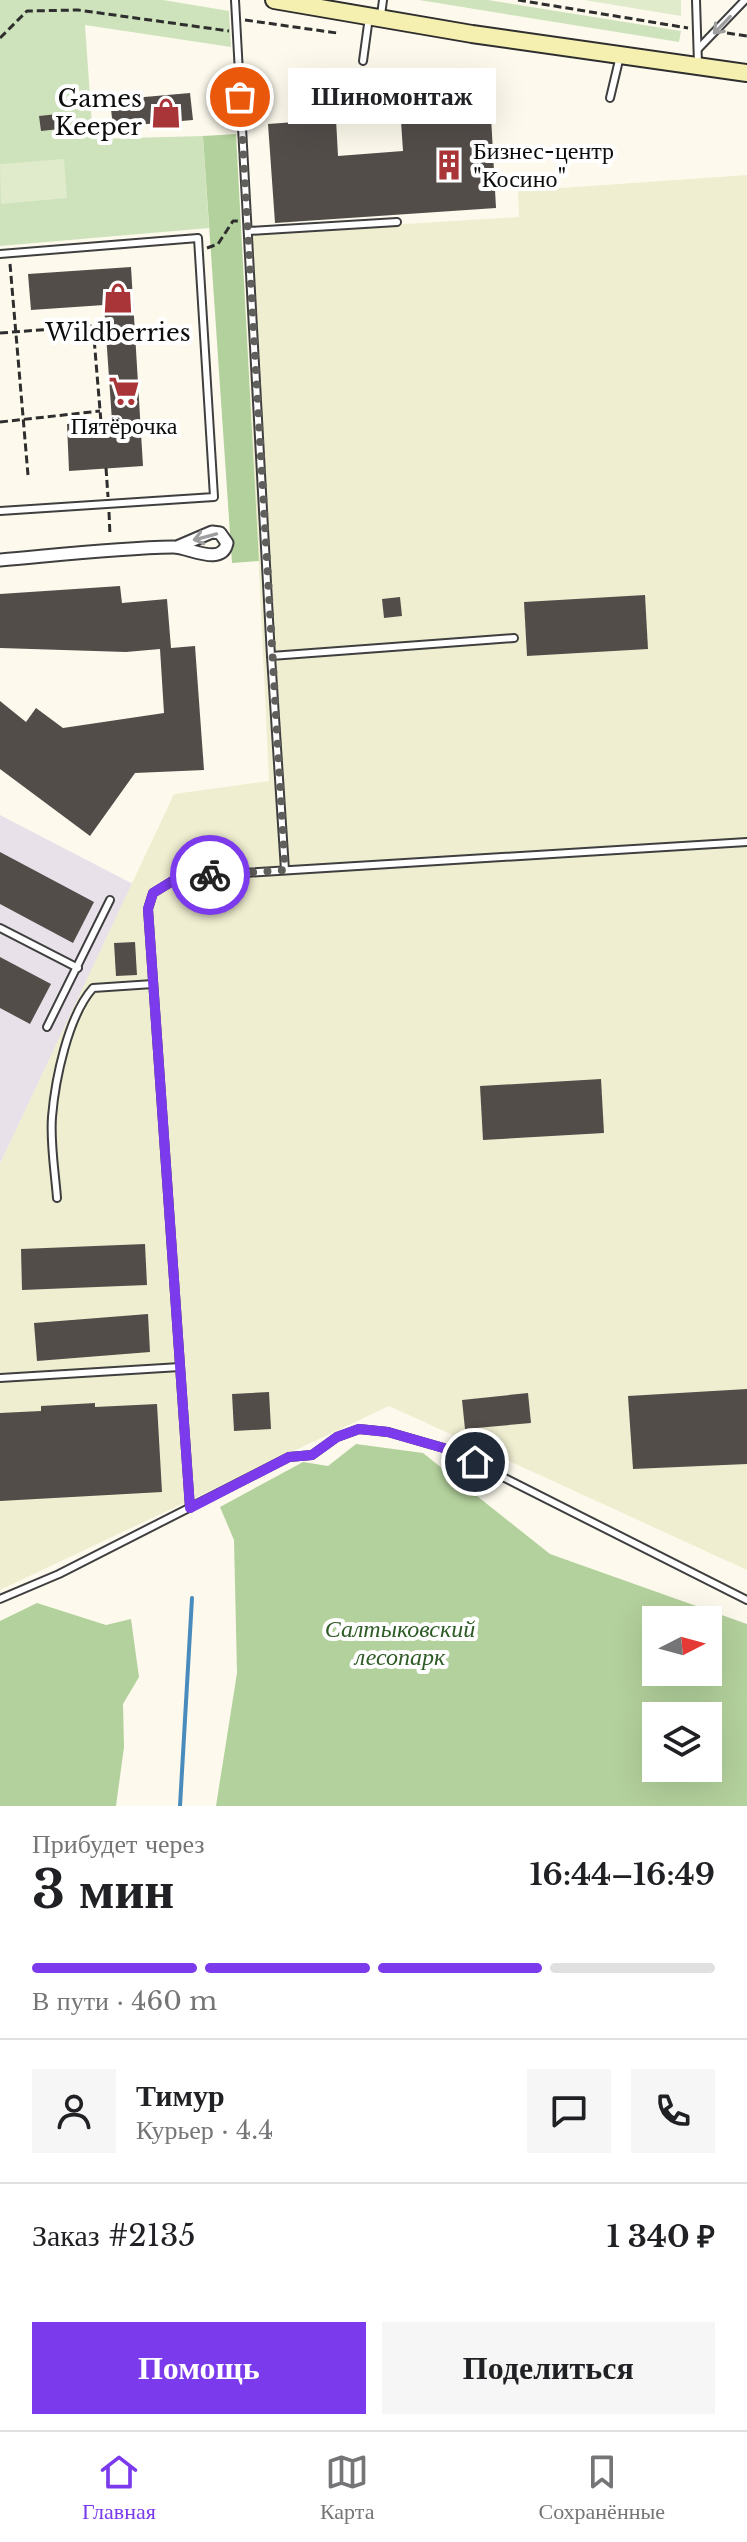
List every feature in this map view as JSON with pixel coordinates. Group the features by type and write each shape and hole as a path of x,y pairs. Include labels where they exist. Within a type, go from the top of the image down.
{"main road":[{"path":"274,0 620,56 747,73"}],"street":[{"path":"0,560 177,547"}],"lane":[{"path":"235,0 285,870"},
{"path":"363,61 374,18 383,0"},
{"path":"696,0 698,67"},
{"path":"698,49 745,0"},
{"path":"610,98 620,56"},
{"path":"248,231 397,222"},
{"path":"0,254 198,238 214,497 0,511"},
{"path":"271,656 514,638"},
{"path":"190,1508 148,909 153,893 179,877 747,842"},
{"path":"47,1027 110,900"},
{"path":"0,928 78,968"},
{"path":"57,1198 52,1118 64,1047 84,1000 93,988 153,984"},
{"path":"0,1378 180,1367"},
{"path":"0,1599 59,1574 289,1457 312,1455 337,1437 359,1429 388,1432 447,1449 747,1600"}],"path":[{"path":"518,0 697,29"},
{"path":"0,38 27,11 78,10 237,32"},
{"path":"236,19 337,33"},
{"path":"715,31 747,36"},
{"path":"198,249 218,244 233,221 247,220"},
{"path":"10,264 28,475"},
{"path":"0,333 93,326 101,422"},
{"path":"0,422 100,411"}],"shaded area":[{"path":"747,175 747,1570 389,1406 0,1590 0,1164 174,794 269,781 243,234 519,217 518,191"},
{"path":"0,815 133,884 0,1164"}],"green space":[{"path":"0,0 163,0 229,11 231,47 85,25 93,139 203,136 209,228 0,246"},
{"path":"419,0 488,0 681,31 679,42"},
{"path":"584,0 681,0 681,16"},
{"path":"236,134 259,561 232,563 203,136"},
{"path":"64,159 67,198 1,204 0,164"},
{"name":"Салтыковский лесопарк","path":"356,1444 423,1453 550,1554 696,1606 642,1606 642,1686 722,1686 722,1615 747,1624 747,1806 216,1806 237,1673 234,1540 220,1507 303,1462 328,1466"},
{"path":"37,1603 106,1625 131,1619 139,1677 123,1704 124,1747 116,1806 0,1806 0,1621"}],"building":[{"path":"190,93 193,120 113,127 110,100"},
{"path":"67,113 69,128 41,131 39,116"},
{"path":"491,116 496,208 275,223 268,124 336,119 338,156 403,151 401,121"},
{"path":"131,267 143,466 69,471 67,424 112,421 104,305 31,310 28,274"},
{"path":"120,586 122,603 167,599 171,648 195,646 204,770 135,773 90,836 0,769 0,701 26,722 36,708 63,728 164,713 160,649 126,652 0,648 0,594"},
{"path":"645,595 648,649 527,656 524,602"},
{"path":"400,597 402,616 384,618 382,599"},
{"path":"0,852 94,902 73,943 0,904"},
{"path":"135,942 137,975 116,976 114,943"},
{"path":"0,957 51,984 30,1024 0,1008"},
{"path":"601,1079 604,1133 483,1140 480,1086"},
{"path":"145,1244 147,1285 22,1290 21,1249"},
{"path":"148,1314 150,1352 37,1361 34,1323"},
{"path":"747,1389 747,1464 633,1469 628,1396"},
{"path":"269,1392 271,1429 234,1431 232,1394"},
{"path":"528,1393 531,1423 465,1429 462,1400"},
{"path":"95,1403 95,1407 157,1404 162,1492 0,1501 0,1413 41,1411 41,1406"}],"waterway":[{"path":"180,1806 192,1598"}],"way so far":[{"path":"210,875 285,870 240,97"}],"place":[{"name":"Шиномонтаж","path":"240,97"},
{"name":"Games Keeper","path":"166,113"},
{"name":"Бизнес-центр \"Косино\"","path":"449,165"},
{"name":"Wildberries","path":"118,298"},
{"name":"Пятёрочка","path":"124,391"}],"route":[{"path":"210,875 179,877 153,893 148,909 190,1508 289,1457 312,1455 337,1437 359,1429 388,1432 447,1449 475,1462"}]}
